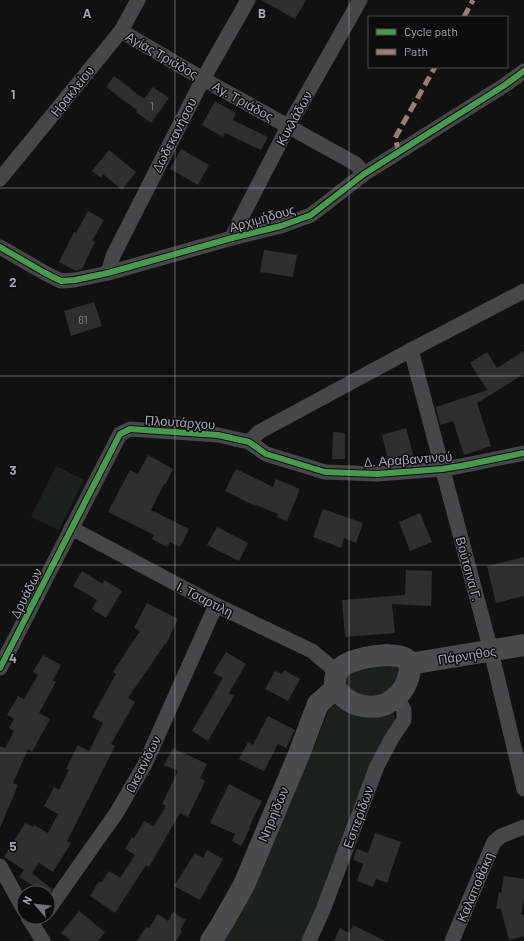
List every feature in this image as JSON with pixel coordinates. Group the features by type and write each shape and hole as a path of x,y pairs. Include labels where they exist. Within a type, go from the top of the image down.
{"street":[{"name":"Ηρακλείου","path":"0,179 121,31 138,0"},
{"name":"Δωδεκανήσου","path":"108,273 113,256 203,79 248,0"},
{"name":"Κυκλάδων","path":"232,238 288,127 360,0"},
{"name":"Αγίας Τριάδος","path":"121,31 203,79"},
{"name":"Αρχιμήδους","path":"0,247 61,281 75,280 108,273 232,238 281,226 310,215 364,174 505,85 524,71"},
{"name":"Αγ. Τριάδος","path":"203,79 356,164 364,174"},
{"path":"249,442 259,432 411,350 524,292"},
{"name":"Βούτσινα Γ.","path":"411,350 491,651 524,789"},
{"name":"Πλουτάρχου","path":"71,528 120,434 130,429 218,435 249,442"},
{"name":"Δ. Αραβαντινού","path":"249,442 266,454 325,472 377,474 442,469 524,453"},
{"name":"Ι. Τσαρτιλη","path":"71,528 216,605 312,651 336,681"},
{"name":"Δρυάδων","path":"0,668 71,528"},
{"name":"Ωκεανίδων","path":"56,899 117,812 145,764 216,605"},
{"name":"Πάρνηθος","path":"409,664 524,645"},
{"path":"375,656 398,656 404,658 409,664 410,669 408,681 397,696 386,704 379,706 371,707 354,704 348,700 336,681 346,664 375,656"},
{"name":"Νηρηϊδων","path":"211,941 244,885 296,762 318,704 336,681"},
{"name":"Εσπερίδων","path":"309,941 323,910 377,766 392,738 404,720 404,710 397,696"},
{"name":"Καλαποθάκη","path":"452,941 494,842 501,836 524,827"},
{"path":"0,866 16,895"},
{"path":"36,925 43,941"}],"shaded area":[{"path":"56,466 84,480 59,530 31,517"},
{"path":"398,664 402,669 387,695 372,700 352,695 343,686 347,676 357,671"},
{"path":"336,704 392,706 395,720 324,892 301,941 219,941 313,749 329,710"}],"building":[{"path":"261,0 306,0 295,19"},
{"path":"114,76 144,99 153,87 169,98 151,123 136,112 137,110 106,87"},
{"path":"215,101 236,113 233,120 268,137 261,150 225,133 223,137 202,125"},
{"path":"181,149 209,165 198,185 170,169"},
{"path":"109,150 136,172 122,190 103,174 101,178 92,171"},
{"path":"88,211 104,220 92,241 95,242 82,269 76,271 59,262 74,232 76,233"},
{"path":"264,250 297,255 293,277 260,272"},
{"path":"94,302 102,326 71,336 64,311"},
{"path":"524,351 524,374 477,403 491,446 464,455 453,421 440,425 436,407 487,390 470,363 487,352 497,368"},
{"path":"406,428 414,457 389,463 382,435"},
{"path":"333,432 345,433 345,459 332,459"},
{"path":"148,455 173,469 151,510 189,529 180,547 170,542 167,547 152,539 154,535 108,512 130,470 138,474"},
{"path":"236,469 273,487 276,479 300,489 287,521 277,517 278,514 256,505 255,506 225,491"},
{"path":"323,509 363,523 356,543 344,538 341,548 313,537"},
{"path":"420,513 432,542 410,551 399,522"},
{"path":"217,527 248,543 239,561 207,545"},
{"path":"524,557 524,596 496,603 487,566"},
{"path":"406,570 432,571 431,606 392,604 395,633 345,637 342,600 405,595"},
{"path":"82,571 103,584 104,580 122,591 106,618 92,609 97,600 73,586"},
{"path":"147,603 178,619 166,644 128,698 135,702 111,744 115,746 67,841 71,843 53,872 39,863 32,873 47,885 32,885 19,877 24,870 4,857 25,823 33,827 34,825 48,833 58,814 44,806 54,787 59,790 69,770 66,769 78,745 89,751 103,723 92,717 116,674 113,672 140,631 134,628"},
{"path":"226,652 246,664 229,693 234,696 208,741 192,731 223,678 213,673"},
{"path":"43,655 61,665 53,680 56,682 39,713 50,719 32,752 28,749 13,783 18,785 0,828 0,746 5,748 14,731 9,728 14,719 7,715 18,696 24,699 38,675 33,672"},
{"path":"284,670 300,679 288,701 265,689 275,671 282,674"},
{"path":"268,716 295,730 286,748 278,744 264,771 239,759 248,742 253,745"},
{"path":"173,748 207,764 200,778 205,781 188,817 180,813 149,867 146,865 115,913 90,896 99,881 101,883 109,871 120,878 135,855 125,849 132,837 134,838 144,821 154,826 166,806 162,804 178,771 164,765"},
{"path":"229,784 262,801 241,846 232,841 235,834 210,823"},
{"path":"375,833 401,842 387,883 376,879 373,887 357,881 363,864 353,860 357,849 368,853"},
{"path":"207,850 223,859 200,900 174,886 195,853 203,858"},
{"path":"504,876 524,879 524,899 521,915 524,914 524,936 509,940 501,909 496,909"},
{"path":"79,911 105,932 98,941 71,941 61,933"},
{"path":"173,912 186,920 176,941 137,941 146,927 149,928 158,914 168,921"},
{"path":"353,925 385,941 334,941 340,928 349,933"}],"marked path":[{"path":"465,16 473,0"},
{"path":"399,152 395,138 434,68"}],"cycle path":[{"path":"0,247 61,281 75,280 108,273 232,238 281,226 311,215 364,174 505,85 524,71"},
{"path":"0,668 120,434 130,429 218,435 249,442 266,454 325,472 377,474 442,469 524,453"}]}
